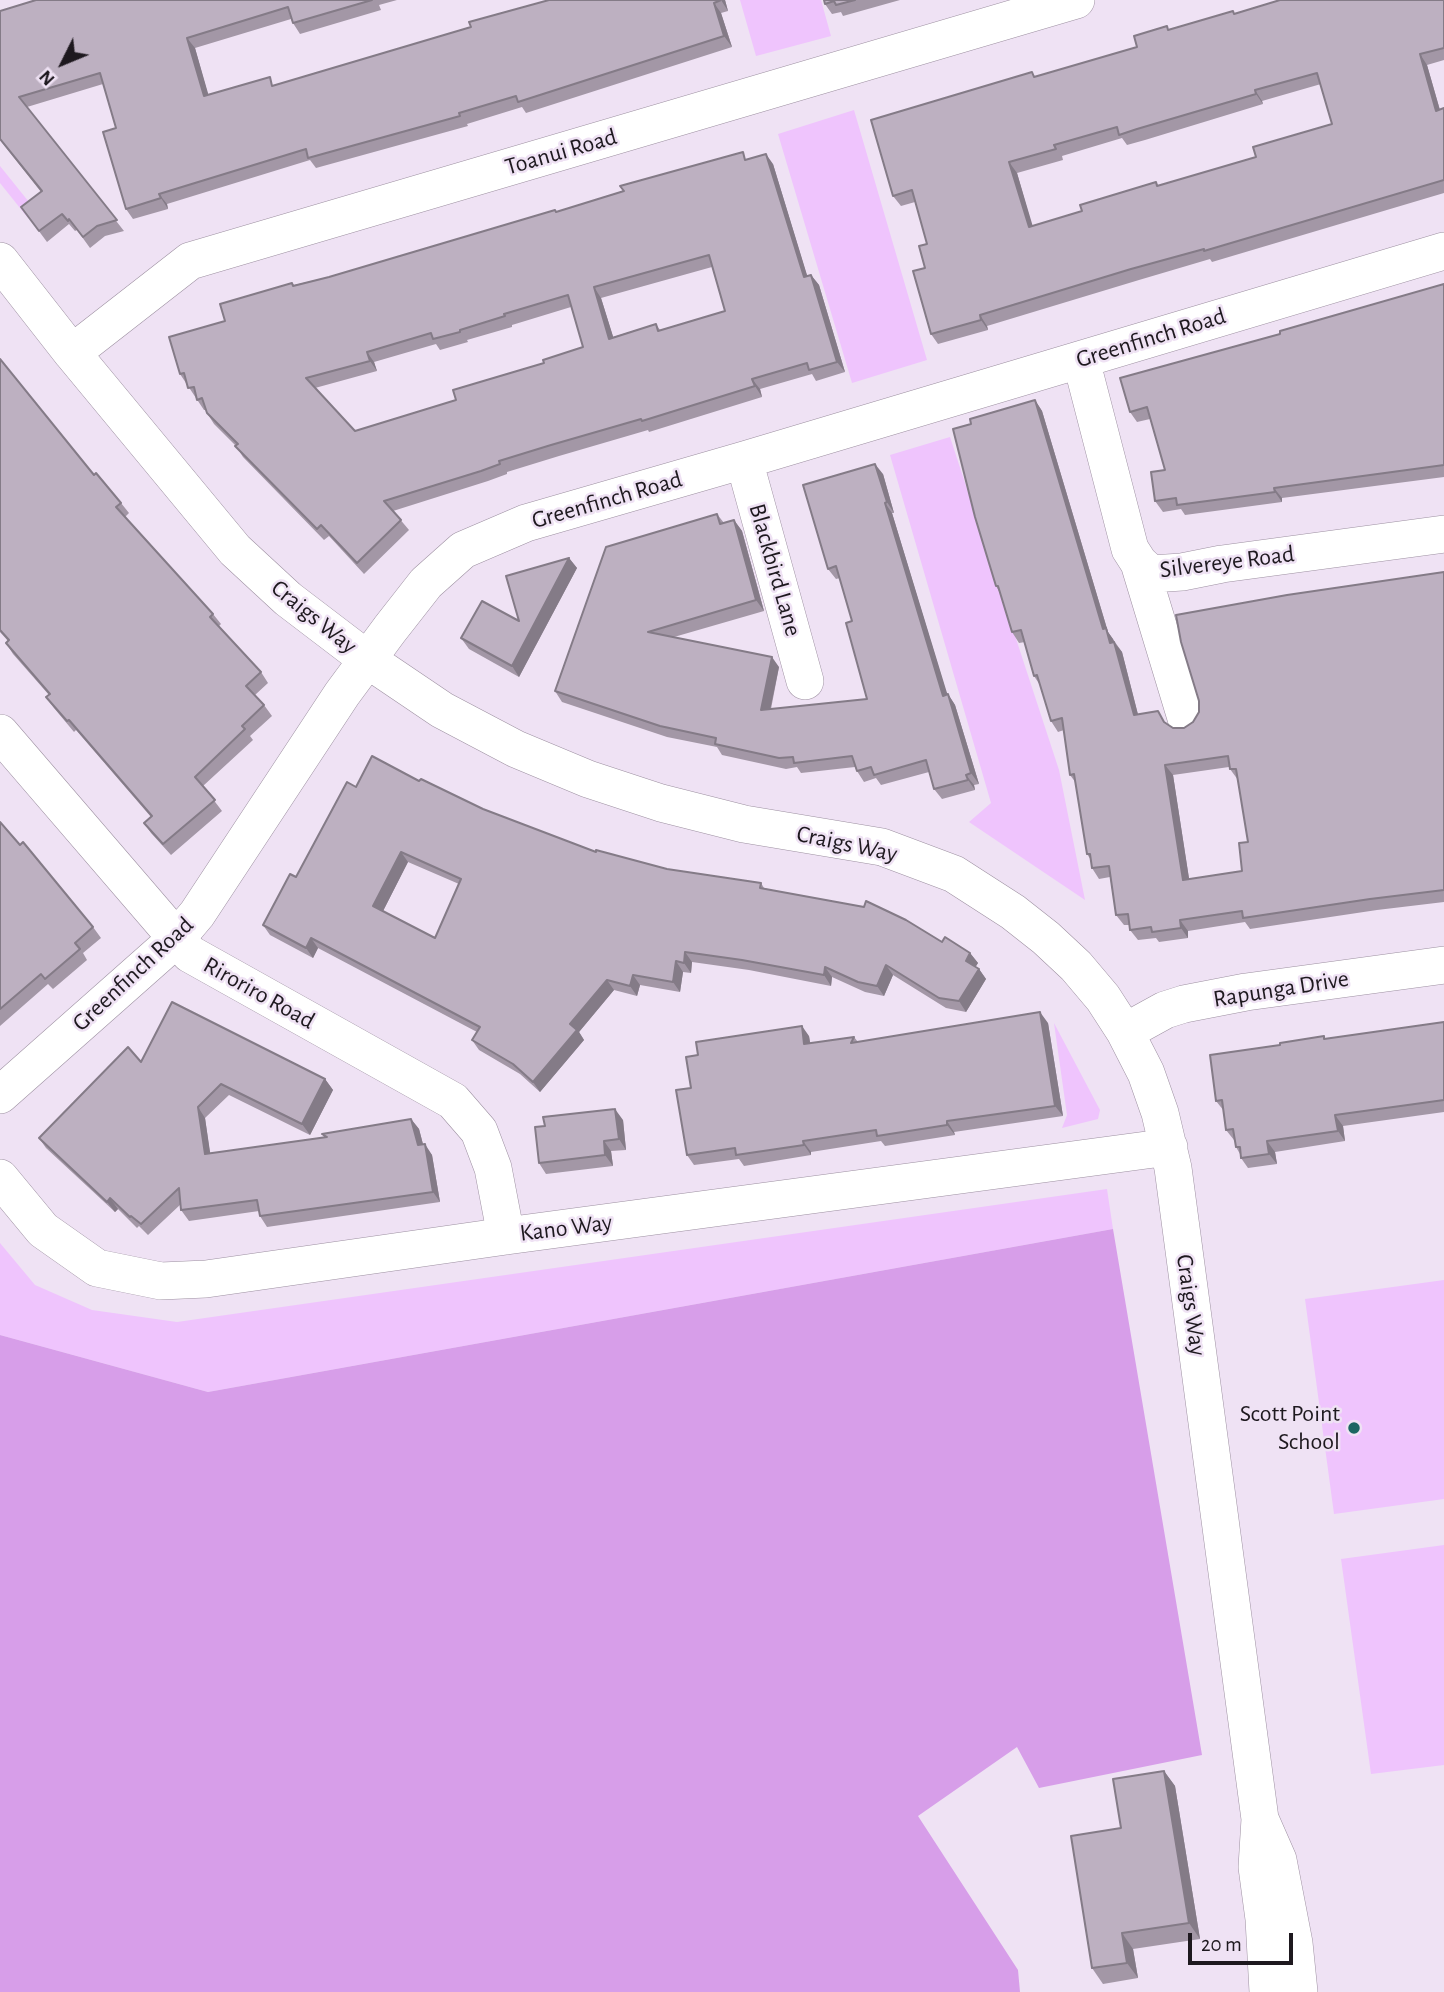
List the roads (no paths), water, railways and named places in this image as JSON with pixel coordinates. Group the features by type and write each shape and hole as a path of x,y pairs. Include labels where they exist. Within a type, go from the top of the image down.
{"street":[{"name":"Toanui Road","path":"72,353 191,261 1076,0"},
{"name":"Greenfinch Road","path":"0,1095 176,940 200,911 342,694 426,583 463,550 526,523 1444,251"},
{"name":"Craigs Way","path":"0,261 72,353 235,550 288,599 368,660 442,710 516,749 588,779 661,803 744,824 882,847 954,874 1013,912 1046,938 1076,967 1103,999 1125,1032 1146,1073 1168,1147 1260,1819 1257,1867 1264,1919 1268,1992"},
{"name":"Silvereye Road","path":"1081,360 1130,549 1139,563 1151,574 1182,572 1222,564 1444,534"},
{"name":"Blackbird Lane","path":"744,460 806,681"},
{"path":"1139,563 1186,718"},
{"name":"Riroriro Road","path":"0,733 190,954 453,1101 479,1131 493,1168 506,1236"},
{"name":"Rapunga Drive","path":"1125,1032 1166,1010 1184,1004 1247,992 1444,965"},
{"name":"Kano Way","path":"0,1178 43,1230 97,1268 161,1281 206,1279 1168,1147"},
{"name":"Craigs Way","path":"1260,1819 1278,1860 1294,1943 1299,1992"}],"place":[{"name":"Scott Point School","path":"1354,1428"}]}
